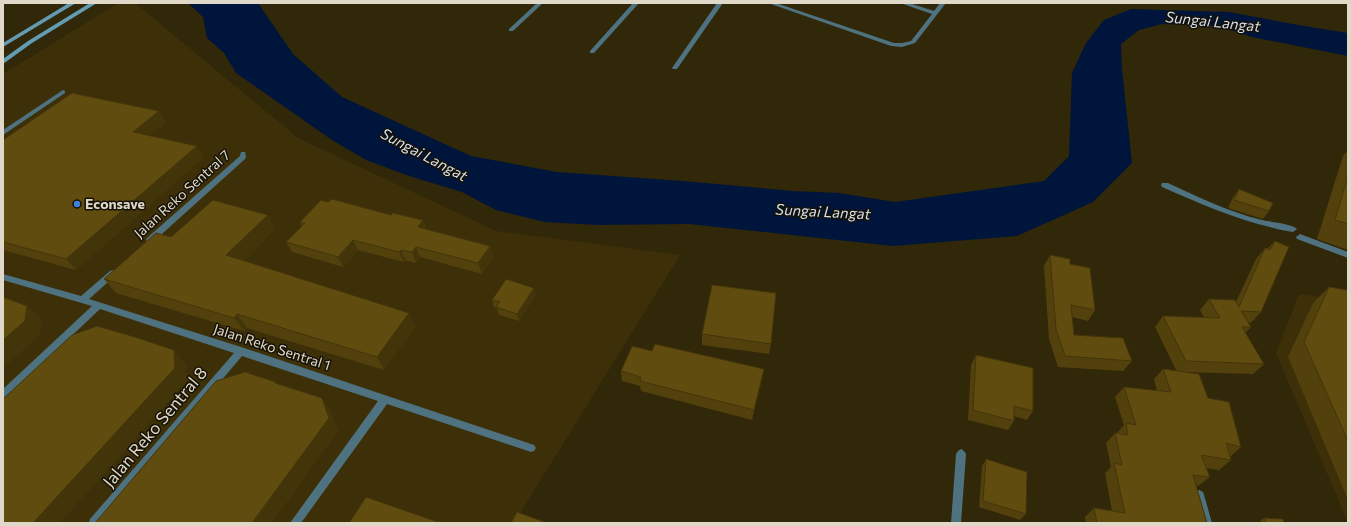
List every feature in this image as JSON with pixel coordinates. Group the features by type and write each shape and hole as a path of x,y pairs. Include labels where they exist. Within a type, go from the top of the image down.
{"main road":[{"path":"3,45 73,3"},
{"path":"3,58 94,3"},
{"path":"3,62 30,42"}],"street":[{"path":"511,30 540,3"},
{"path":"592,52 636,3"},
{"path":"675,68 720,3"},
{"path":"771,3 893,45 902,45 913,42 943,3"},
{"path":"902,3 935,13"},
{"path":"3,133 63,92"},
{"name":"Jalan Reko Sentral 7","path":"141,248 243,157 243,154"},
{"path":"1165,185 1229,213 1269,226 1293,229"},
{"path":"1300,236 1348,255"},
{"path":"82,300 118,268"},
{"name":"Jalan Reko Sentral 1","path":"3,277 99,304 530,448"},
{"path":"3,395 99,304"},
{"name":"Jalan Reko Sentral 8","path":"94,523 240,351"},
{"path":"295,523 385,399"},
{"path":"956,523 962,454"},
{"path":"1199,495 1207,523"}],"shaded area":[{"path":"118,3 135,3 298,138 496,231 680,255 514,523 3,523 3,74"},
{"path":"1299,294 1348,301 1348,523 1276,353"}],"water":[{"name":"Sungai Langat","path":"188,3 258,3 293,54 342,97 471,156 557,172 793,191 839,193 895,202 1044,181 1069,156 1072,73 1086,43 1104,20 1131,9 1229,12 1348,33 1348,56 1252,37 1218,26 1162,24 1139,30 1121,44 1122,69 1132,163 1093,202 1017,236 893,246 689,224 598,225 545,222 496,210 462,192 409,176 366,160 332,140 236,73 224,53 207,38 203,17"}],"building":[{"name":"Econsave","path":"72,93 159,111 133,132 197,146 66,259 3,242 3,140"},
{"path":"1348,176 1348,224 1335,220"},
{"path":"1239,189 1273,203 1269,211 1234,200"},
{"path":"332,199 391,215 393,213 423,220 418,227 490,246 478,263 416,247 412,252 401,250 399,252 353,240 338,257 286,242 305,223 300,222 321,200 328,202"},
{"path":"213,200 268,215 226,255 409,313 377,357 237,314 234,318 104,279 156,233 171,237"},
{"path":"1275,241 1289,247 1261,312 1241,311 1251,327 1242,327 1264,364 1186,361 1163,316 1220,318 1209,299 1235,300 1239,307 1265,248 1270,250"},
{"path":"1050,255 1070,259 1070,264 1090,268 1095,310 1071,305 1074,335 1123,338 1132,361 1065,356 1056,329"},
{"path":"506,279 534,288 517,314 496,307 500,302 492,300"},
{"path":"712,285 776,293 771,344 702,334"},
{"path":"1329,287 1348,290 1348,441 1304,342"},
{"path":"3,297 27,306 25,321 3,340"},
{"path":"97,326 174,350 175,368 33,523 3,523 3,399 72,335"},
{"path":"655,344 764,369 754,410 640,381 641,377 621,371 632,346 652,351"},
{"path":"976,355 1033,368 1033,411 1014,406 1014,421 973,410"},
{"path":"1163,369 1199,374 1208,398 1229,402 1241,447 1226,443 1231,460 1201,455 1210,477 1193,475 1207,523 1097,523 1094,508 1125,513 1114,463 1122,465 1115,433 1128,435 1126,423 1136,425 1124,387 1171,392"},
{"path":"245,372 322,398 329,418 252,523 95,523 216,381"},
{"path":"986,459 1027,472 1026,514 983,501"},
{"path":"366,497 441,523 349,523"},
{"path":"517,512 547,523 511,523"},
{"path":"1264,518 1283,519 1284,523 1266,523"}],"place":[{"name":"Econsave","path":"77,204"}]}
